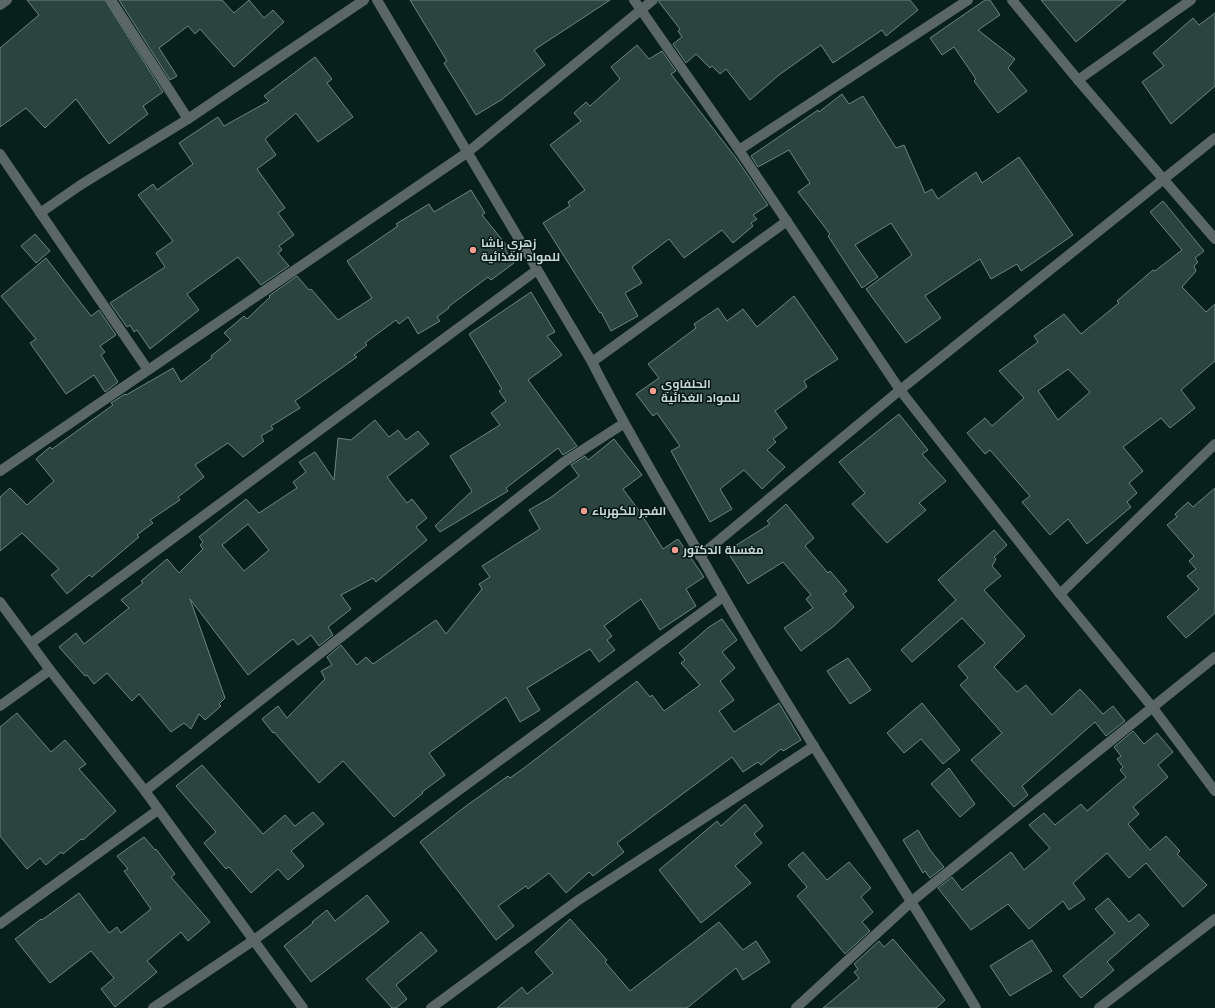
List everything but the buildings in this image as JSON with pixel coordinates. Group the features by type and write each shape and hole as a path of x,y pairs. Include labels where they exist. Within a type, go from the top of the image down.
{"street":[{"path":"0,5 7,0"},
{"path":"111,0 188,119"},
{"path":"40,213 82,184 188,119 364,0"},
{"path":"376,0 592,362 623,424 723,597 814,746 912,901 976,1008"},
{"path":"634,0 739,150 900,390 1060,594 1153,708 1215,791"},
{"path":"0,471 468,152 653,0"},
{"path":"739,150 968,0"},
{"path":"1012,0 1078,80 1215,239"},
{"path":"1078,80 1191,0"},
{"path":"700,556 900,390 1163,178 1215,138"},
{"path":"0,154 148,370"},
{"path":"592,362 787,221"},
{"path":"31,644 537,270"},
{"path":"145,791 564,462 623,424"},
{"path":"1060,594 1215,444"},
{"path":"153,1008 254,940 723,597"},
{"path":"0,602 50,670 145,791 303,1008"},
{"path":"796,1008 912,901 1215,657"},
{"path":"0,706 50,670"},
{"path":"431,1008 577,901 814,746"},
{"path":"0,924 158,810"},
{"path":"1099,1008 1215,919"}],"place":[{"name":"زهري باشا للمواد الغذائية","path":"473,250"},
{"name":"الحلفاوي للمواد الغذائية","path":"653,391"},
{"name":"الفجر للكهرباء","path":"584,511"},
{"name":"مغسلة الدكتور","path":"675,550"}]}
